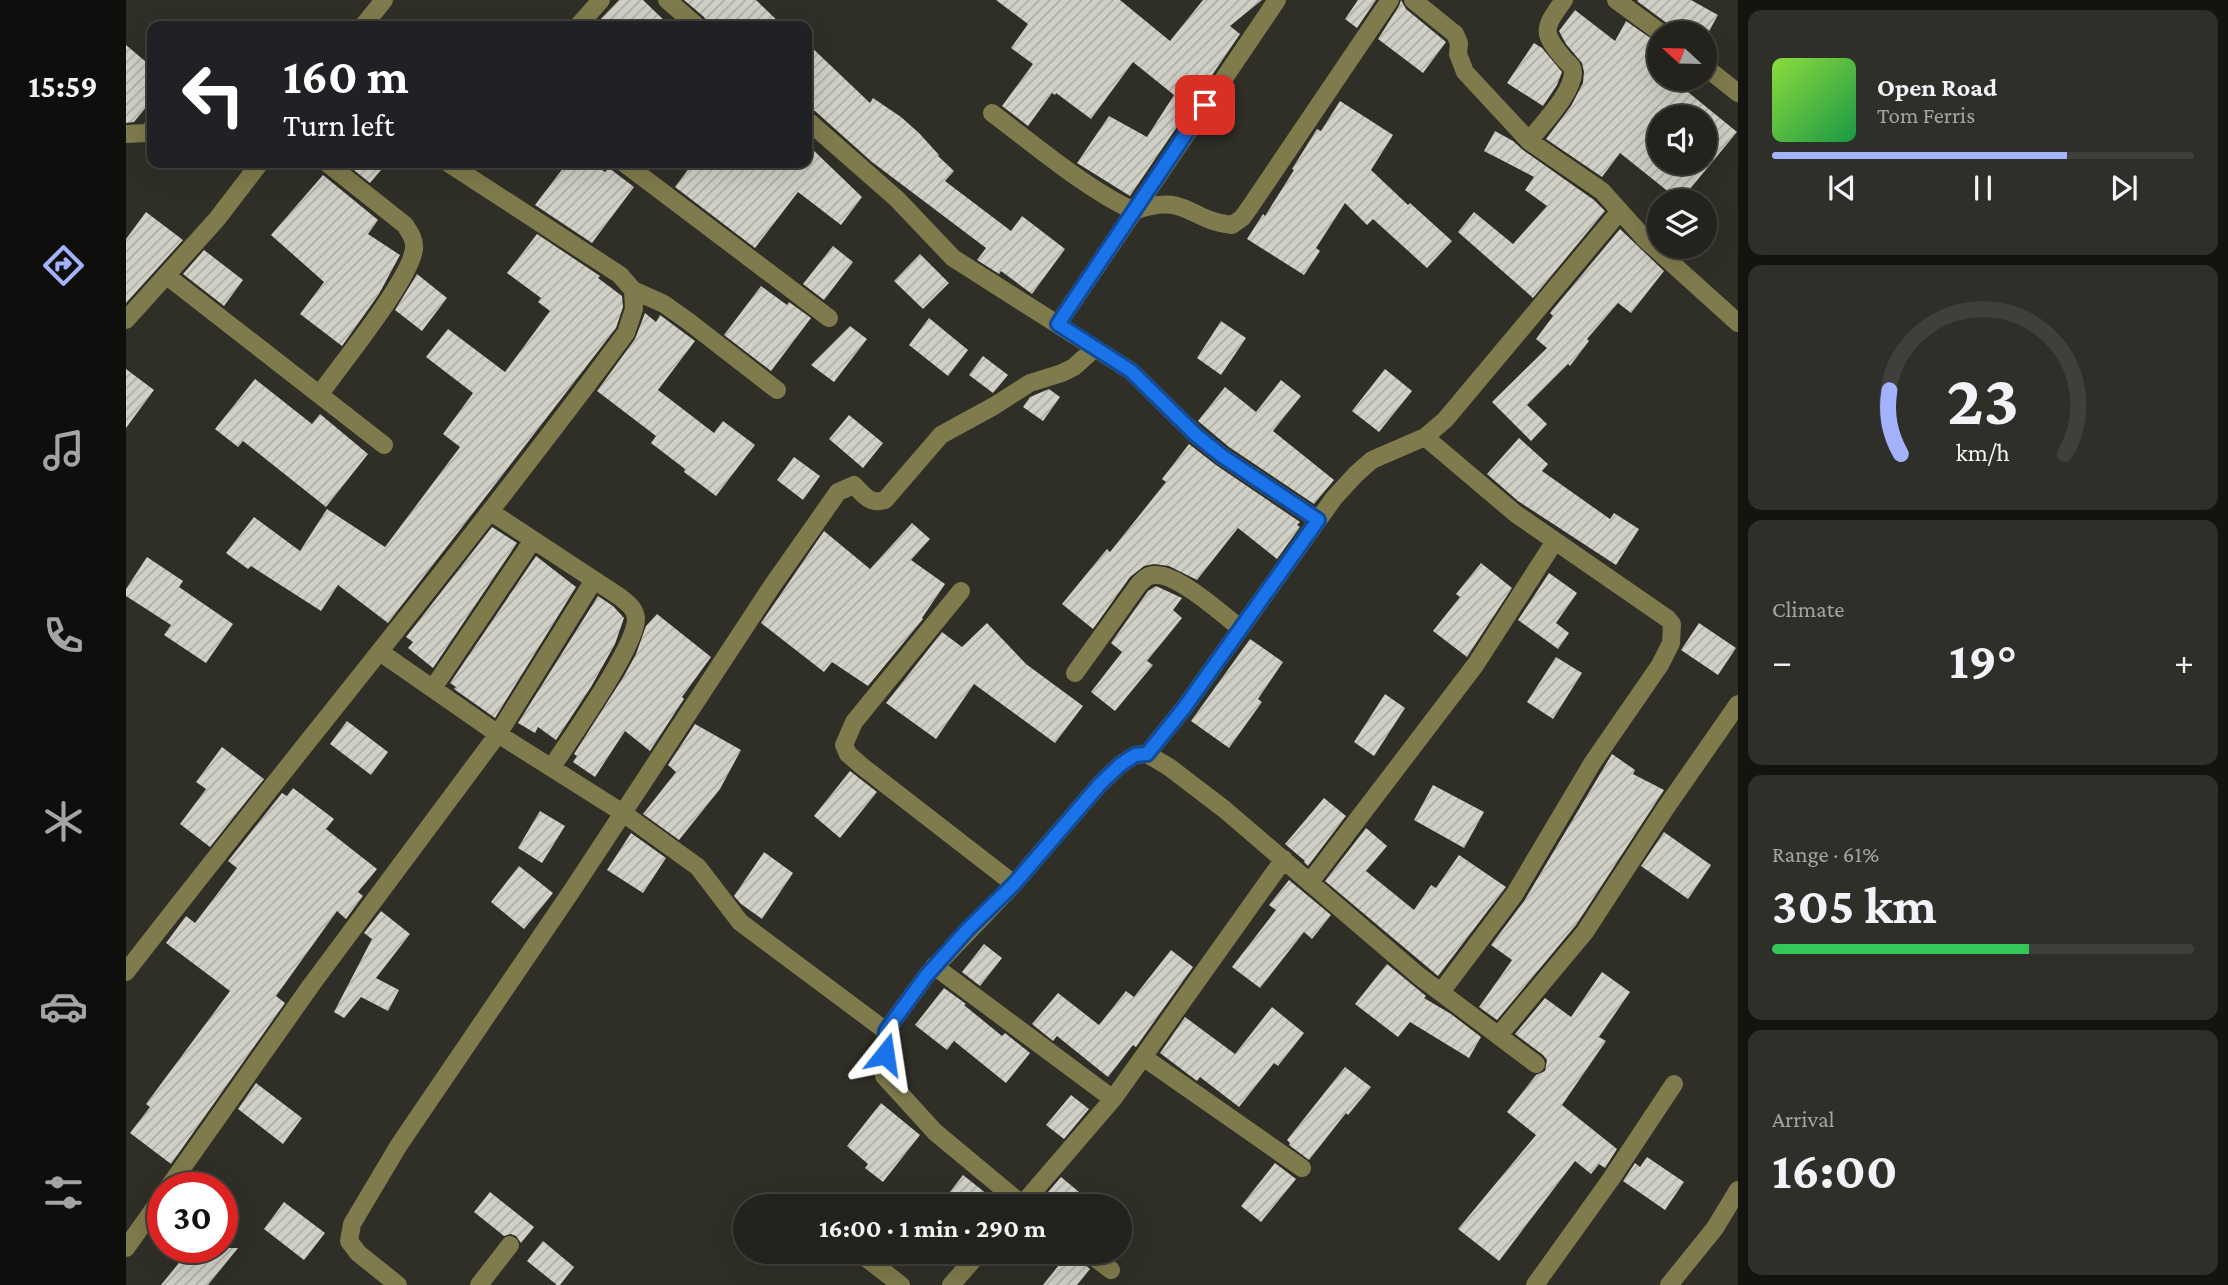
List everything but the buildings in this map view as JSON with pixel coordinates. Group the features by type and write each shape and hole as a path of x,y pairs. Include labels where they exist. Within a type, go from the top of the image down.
{"street":[{"path":"367,21 384,0"},
{"path":"582,21 601,0"},
{"path":"667,0 691,21"},
{"path":"1058,324 1277,0"},
{"path":"992,113 1110,199 1134,211 1150,205 1176,204 1232,225 1242,218 1390,0"},
{"path":"1413,0 1455,34 1459,43 1458,54 1465,72 1529,141 1602,191 1645,239 1738,323"},
{"path":"1529,141 1560,102 1573,77 1573,68 1548,36 1547,28 1564,0"},
{"path":"1616,0 1647,23"},
{"path":"1717,76 1738,93"},
{"path":"812,124 897,199 953,258 1131,371 1196,435 1222,456 1318,520"},
{"path":"126,134 147,132"},
{"path":"126,320 217,219 256,168"},
{"path":"320,394 390,297 411,262 415,248 413,238 405,225 333,168"},
{"path":"456,168 620,275 633,290 664,304 777,390"},
{"path":"631,168 829,318"},
{"path":"1147,754 1184,708 1341,490 1373,460 1425,437 1445,419 1620,211"},
{"path":"167,276 384,445"},
{"path":"126,972 491,512 626,332 634,309 633,290"},
{"path":"398,1285 358,1253 349,1241 352,1224 447,1071 838,492 854,485 867,499 876,503 885,500 941,435 1030,383 1074,367 1095,348"},
{"path":"1425,437 1516,514 1672,624 1671,643 1660,665 1593,761 1514,895 1441,992"},
{"path":"491,512 631,606 636,615 635,624 611,677 552,767"},
{"path":"433,688 533,540"},
{"path":"1310,882 1476,664 1555,541"},
{"path":"1075,673 1139,584 1148,576 1167,577 1188,588 1240,628"},
{"path":"179,1172 320,973 498,734 594,580"},
{"path":"961,591 854,722 844,745 848,754 863,767 1014,884"},
{"path":"380,652 498,734 623,813 698,867 740,922 886,1031"},
{"path":"1499,1035 1585,932 1665,809 1738,704"},
{"path":"1009,1194 935,1132 884,1076 886,1031 934,966 1014,884 1100,784 1135,755 1147,754 1169,767 1284,859 1441,992 1536,1064"},
{"path":"1031,1194 1113,1099 1284,859"},
{"path":"934,966 1113,1099"},
{"path":"1143,1057 1302,1168"},
{"path":"1535,1285 1611,1179 1674,1084"},
{"path":"1669,1285 1715,1228 1738,1190"},
{"path":"126,1248 147,1218"},
{"path":"479,1285 510,1245"},
{"path":"874,1264 901,1285"},
{"path":"951,1285 970,1264"},
{"path":"1104,1264 1111,1269"}],"route":[{"path":"885,1054 886,1031 926,976 968,929 1014,884 1100,784 1135,755 1147,754 1184,708 1318,520 1222,456 1196,435 1131,371 1058,324 1205,105"}]}
